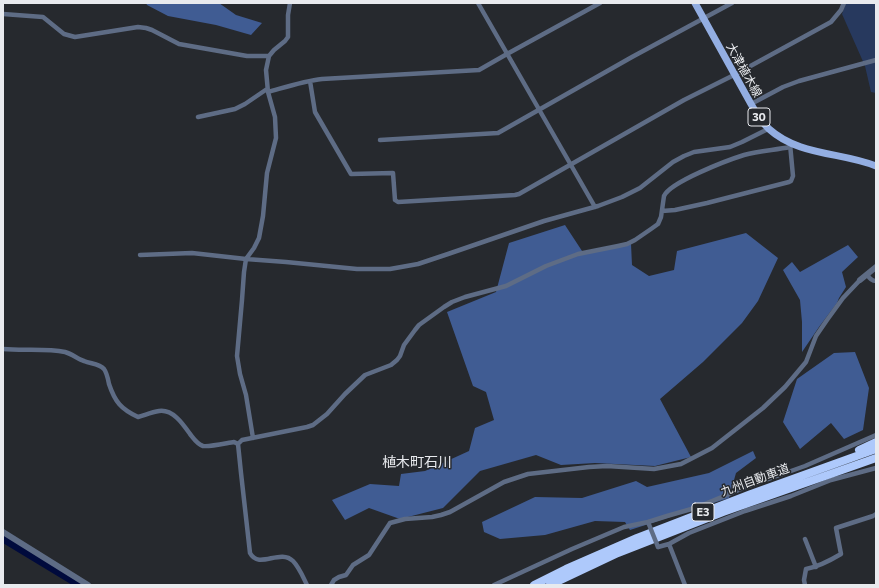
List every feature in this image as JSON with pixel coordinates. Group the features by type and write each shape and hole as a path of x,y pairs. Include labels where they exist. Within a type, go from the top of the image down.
{"highway":[{"path":"820,469 876,442"},
{"name":"九州自動車道","path":"534,585 566,569 637,538 876,449"},
{"name":"九州自動車道","path":"550,585 618,553 688,525 874,459"}],"main road":[{"name":"大津植木線","path":"695,3 760,120 768,129 790,145 876,166"}],"street":[{"path":"253,438 246,395 237,356 244,272 246,259 259,238 263,216 267,173 276,138 275,117 268,90 266,70 269,56 288,37 288,15 290,3"},
{"path":"478,3 595,207"},
{"path":"198,117 235,109 268,90 310,81 479,70 600,3"},
{"path":"380,140 498,133 632,57 732,3"},
{"path":"310,81 315,112 351,174 393,173 395,200 398,202 515,195 571,165 684,100 734,75 831,22 841,10 844,3"},
{"path":"3,14 43,17 64,34 75,37 138,27 152,30 179,44 247,56 269,56"},
{"path":"751,104 783,87 799,81 876,60"},
{"path":"140,255 192,253 357,269 390,269 418,264 622,197 640,188 673,162 684,156 694,152 730,147 768,129"},
{"path":"238,444 242,440 313,425 327,414 365,375 391,365 397,360 404,345 419,325 452,302 474,294 506,286 546,266 578,254 627,244 658,224 661,217 662,210 664,196 668,190 712,166 744,155 790,145 793,176 791,181 676,210 662,210"},
{"path":"331,585 334,580 346,575 353,565 369,555 390,523 405,519 432,517 450,512 504,482 528,474 589,467 608,466 654,469 681,464 712,448 763,408 785,387 806,362 816,336 843,298 860,280 876,267"},
{"path":"867,274 869,279 876,281"},
{"path":"3,349 54,350 72,354 85,362 101,366 105,371 111,392 119,406 130,413 138,417 160,411 167,412 185,426 198,444 205,446 234,442 238,444"},
{"path":"494,585 624,527 648,522 695,508 781,473 805,466 876,436"},
{"path":"238,444 250,553 255,559 261,560 281,556 292,560 307,585"},
{"path":"648,522 658,548 689,533 745,511 791,496 831,480 876,468"},
{"path":"805,585 804,580 806,569 816,567 834,559 841,554 836,528 876,514"},
{"path":"3,532 88,585"},
{"path":"805,539 816,567"},
{"path":"669,544 685,585"}],"shaded area":[{"path":"146,3 219,3 236,15 262,23 251,35 216,25 168,16 147,5"},
{"path":"846,3 876,3 876,93 871,92 865,66 842,14"},
{"path":"565,225 584,254 631,244 632,265 649,276 674,270 677,251 746,233 778,258 758,301 742,323 703,362 660,399 691,457 655,466 595,463 561,465 536,455 480,471 443,508 400,519 369,508 345,520 332,500 370,484 399,486 401,474 425,471 469,451 475,428 494,420 486,392 473,386 447,312 496,292 509,243"},
{"path":"848,245 858,257 842,272 846,287 837,303 802,352 800,300 783,270 792,262 800,272"},
{"path":"855,352 869,388 863,430 844,439 831,423 800,449 783,422 797,379 834,353"},
{"path":"753,451 756,458 736,473 729,498 630,530 625,522 595,521 545,535 500,539 484,532 482,522 535,497 582,498 636,481 647,487 709,473"}],"waterway":[{"path":"3,539 79,585"}],"district":[{"name":"植木町石川","path":"417,462"}]}
